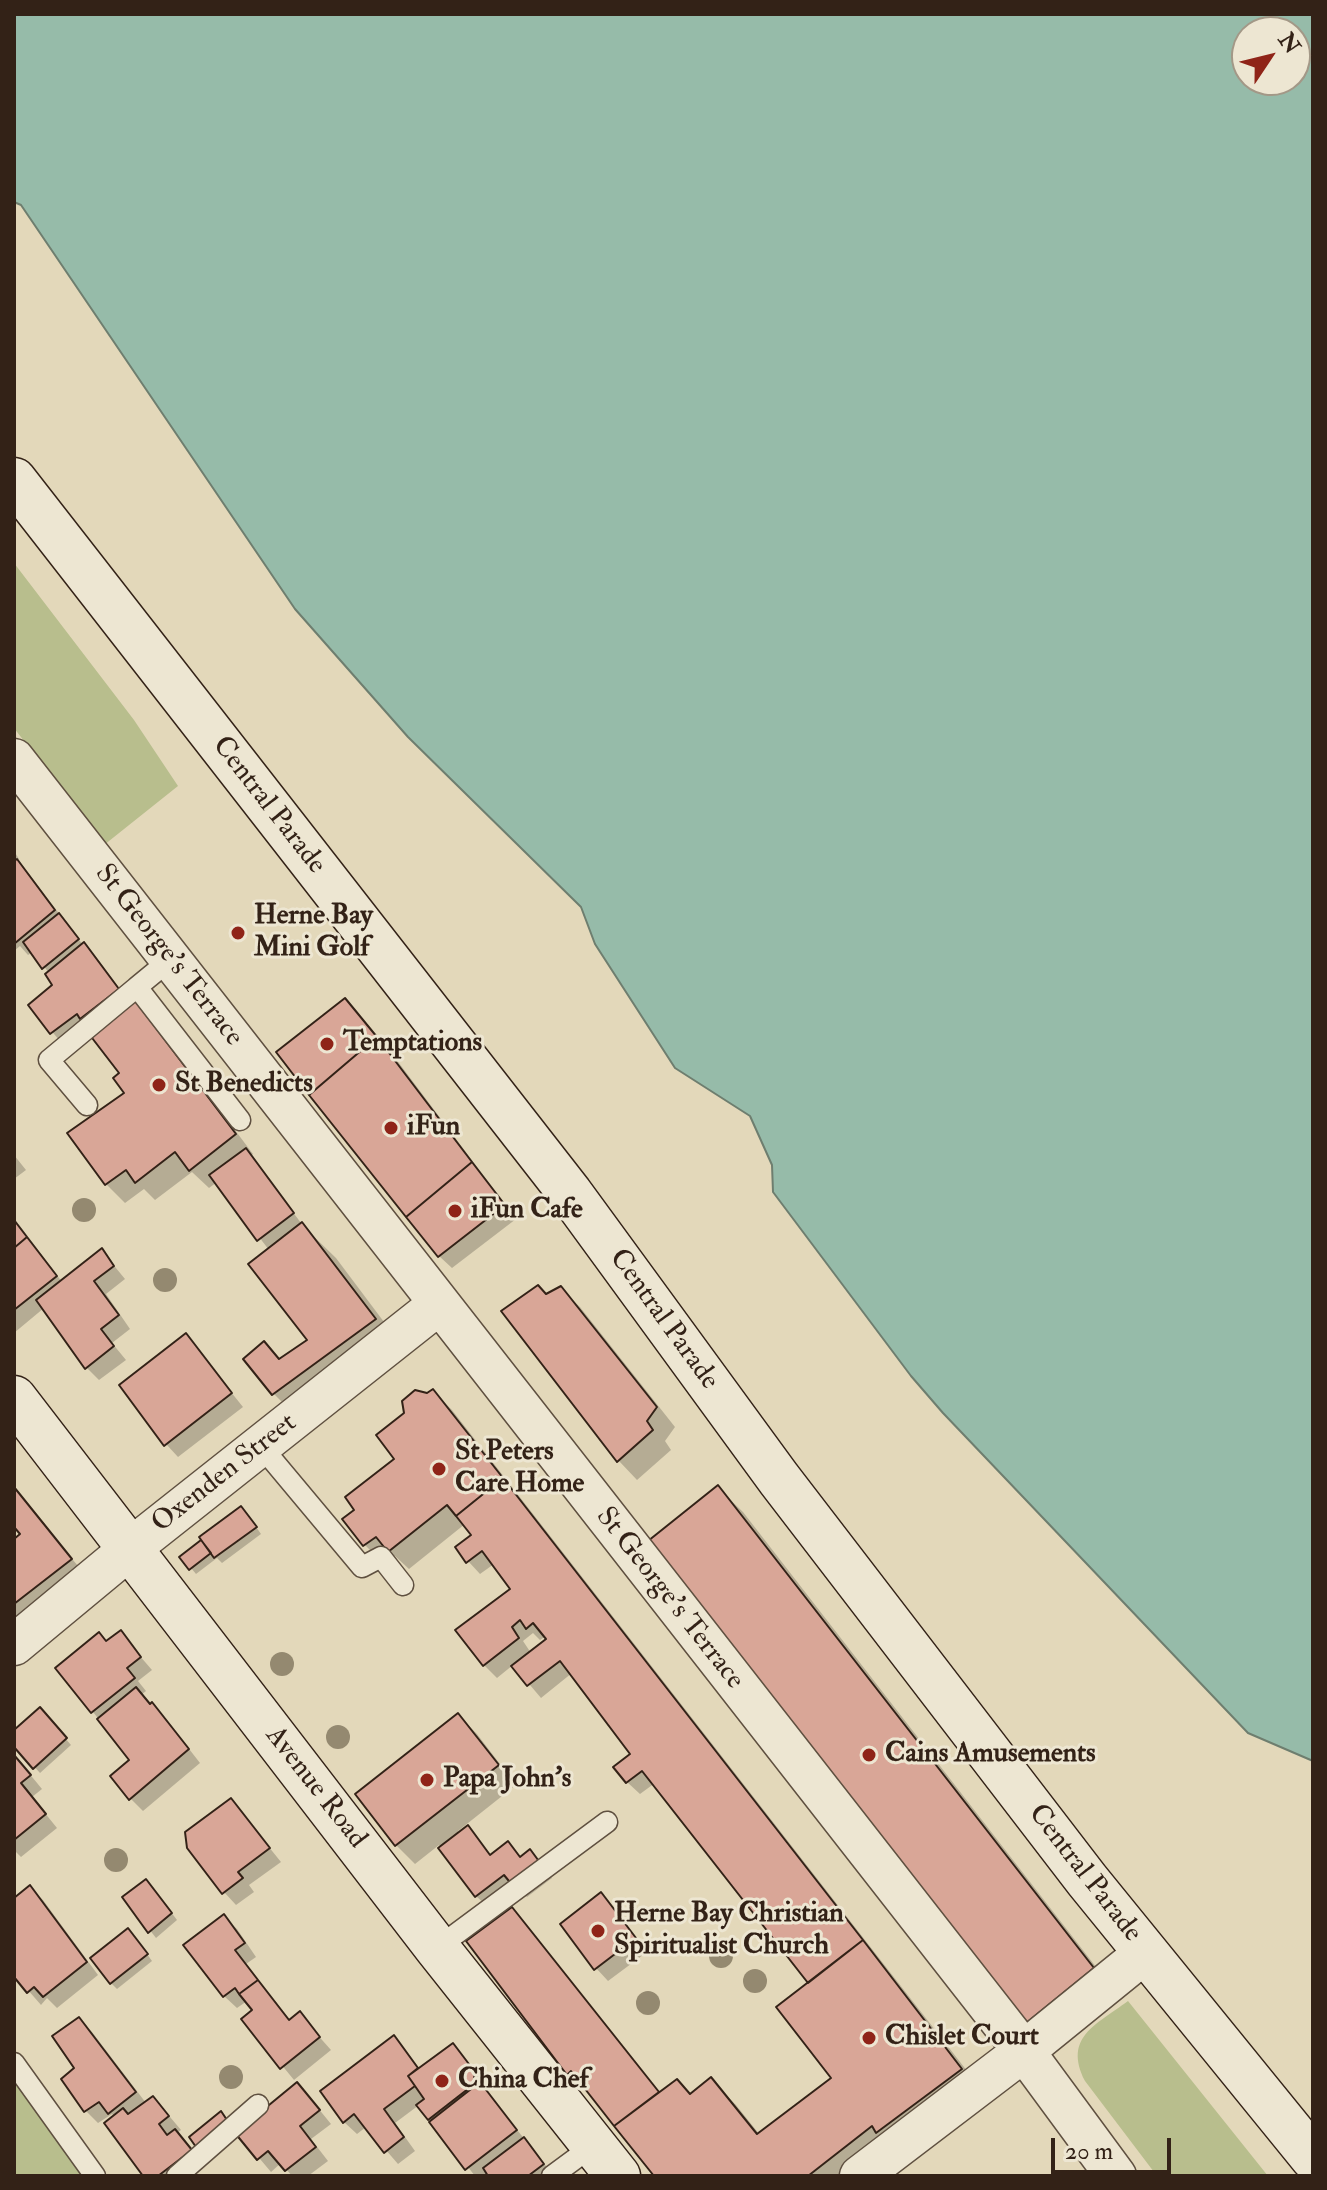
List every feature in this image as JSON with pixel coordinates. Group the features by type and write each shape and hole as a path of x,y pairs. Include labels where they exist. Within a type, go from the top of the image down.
{"street":[{"name":"Central Parade","path":"24,492 570,1193 779,1479 1087,1880 1313,2158"},
{"name":"St George's Terrace","path":"14,759 1024,2051 1116,2176"},
{"name":"Oxenden Street","path":"14,1645 131,1548 438,1305"},
{"name":"Avenue Road","path":"14,1398 437,1948 606,2160"},
{"path":"860,2176 1024,2051 1146,1952"}],"lane":[{"path":"87,1105 49,1060 171,959"},
{"path":"137,987 240,1120"},
{"path":"260,1445 362,1567 381,1557 403,1585"},
{"path":"437,1948 607,1822"},
{"path":"14,2063 95,2176"},
{"path":"177,2176 258,2105"},
{"path":"552,2176 606,2160"}],"shaded area":[{"path":"14,14 1313,14 1313,1761 1248,1733 911,1376 773,1192 772,1165 750,1116 675,1068 595,944 581,907 408,737 295,609 21,205 14,202"},
{"path":"14,563 134,720 178,786 104,845 14,728"},
{"path":"1128,2001 1268,2176 1157,2176 1085,2081 1079,2066 1080,2043 1086,2034"},
{"path":"14,2079 82,2175 82,2176 14,2176"}],"building":[{"path":"17,859 55,910 14,944 14,861"},
{"path":"59,913 79,939 42,969 23,942"},
{"path":"84,942 119,989 80,1019 77,1014 50,1034 28,1005 52,985 45,974"},
{"name":"Temptations","path":"345,998 377,1037 309,1095 276,1052"},
{"name":"St Benedicts","path":"134,999 236,1134 189,1171 175,1152 135,1183 126,1170 105,1185 67,1133 124,1093 113,1078 119,1073 89,1034"},
{"name":"iFun","path":"377,1037 472,1162 406,1217 309,1095"},
{"path":"246,1148 294,1213 257,1241 209,1175"},
{"name":"iFun Cafe","path":"472,1162 505,1205 438,1257 406,1217"},
{"path":"14,1220 27,1237 14,1248"},
{"path":"302,1222 376,1319 272,1395 243,1359 264,1341 279,1359 307,1340 248,1264"},
{"path":"27,1237 57,1276 14,1310 14,1248"},
{"path":"102,1248 114,1266 94,1281 119,1315 101,1329 114,1346 85,1369 36,1300"},
{"path":"538,1285 546,1294 561,1286 657,1407 647,1421 653,1430 617,1462 501,1311"},
{"path":"186,1333 232,1393 164,1446 119,1385"},
{"name":"St Peters Care Home","path":"433,1389 503,1478 456,1516 447,1505 388,1552 376,1537 363,1546 342,1519 354,1510 345,1497 394,1459 376,1435 404,1413 402,1401 415,1390 427,1393"},
{"path":"503,1478 863,1940 808,1983 642,1771 626,1783 613,1767 630,1754 560,1661 527,1686 511,1666 546,1639 533,1623 526,1629 520,1620 512,1627 519,1638 483,1666 455,1630 510,1589 482,1551 466,1563 455,1547 471,1535 456,1516"},
{"name":"Cains Amusements","path":"718,1485 1094,1968 1019,2029 648,1541"},
{"path":"14,1487 72,1559 14,1604 14,1539 20,1534 14,1527"},
{"path":"241,1506 257,1527 214,1558 199,1537"},
{"path":"201,1540 211,1553 189,1570 179,1557"},
{"path":"121,1630 141,1657 127,1668 135,1678 91,1713 55,1668 99,1632 106,1641"},
{"path":"136,1687 150,1704 152,1702 189,1749 129,1800 110,1776 129,1760 97,1719"},
{"path":"40,1707 67,1738 33,1769 14,1747 14,1730"},
{"name":"Papa John's","path":"458,1713 499,1765 395,1846 355,1794"},
{"path":"14,1755 31,1775 21,1783 46,1814 14,1840"},
{"path":"231,1798 270,1848 238,1872 243,1878 222,1894 187,1848 185,1832"},
{"path":"468,1825 490,1855 508,1841 520,1857 530,1849 541,1864 513,1886 504,1875 475,1897 438,1848"},
{"path":"146,1879 172,1913 148,1933 122,1897"},
{"path":"30,1885 87,1962 43,1997 34,1987 27,1993 14,1977 14,1898"},
{"name":"Herne Bay Christian Spiritualist Church","path":"601,1892 636,1938 594,1970 560,1924"},
{"path":"512,1907 659,2092 614,2126 571,2071 567,2075 466,1941"},
{"path":"224,1914 245,1943 235,1950 258,1980 239,1994 235,1988 223,1997 183,1945"},
{"path":"128,1928 148,1954 110,1984 90,1958"},
{"name":"Chislet Court","path":"863,1940 962,2069 876,2133 872,2126 808,2176 654,2176 614,2126 677,2079 690,2094 711,2077 757,2134 831,2078 776,2007"},
{"path":"258,1980 289,2020 300,2011 320,2037 280,2069 241,2019 252,2010 239,1994"},
{"path":"79,2017 136,2092 108,2114 99,2102 84,2112 61,2079 74,2068 52,2036"},
{"path":"394,2035 418,2068 408,2076 415,2086 384,2109 404,2137 384,2153 354,2114 343,2123 320,2091"},
{"name":"China Chef","path":"453,2043 475,2072 473,2085 428,2120 416,2105 424,2099 408,2076"},
{"path":"297,2082 320,2110 300,2126 316,2147 285,2171 268,2151 257,2160 235,2133"},
{"path":"480,2082 517,2130 465,2170 429,2122"},
{"path":"153,2096 169,2116 159,2124 167,2135 175,2129 192,2150 158,2176 143,2176 104,2123 123,2108 128,2114"},
{"path":"221,2111 229,2123 196,2147 189,2137"},
{"path":"524,2137 544,2164 528,2176 488,2176 483,2168"}],"place":[{"name":"Herne Bay Mini Golf","path":"238,933"},
{"name":"Temptations","path":"327,1044"},
{"name":"St Benedicts","path":"159,1085"},
{"name":"iFun","path":"391,1128"},
{"name":"iFun Cafe","path":"455,1211"},
{"name":"St Peters Care Home","path":"439,1469"},
{"name":"Cains Amusements","path":"869,1755"},
{"name":"Papa John's","path":"427,1780"},
{"name":"Herne Bay Christian Spiritualist Church","path":"598,1931"},
{"name":"Chislet Court","path":"869,2038"},
{"name":"China Chef","path":"442,2081"}]}
